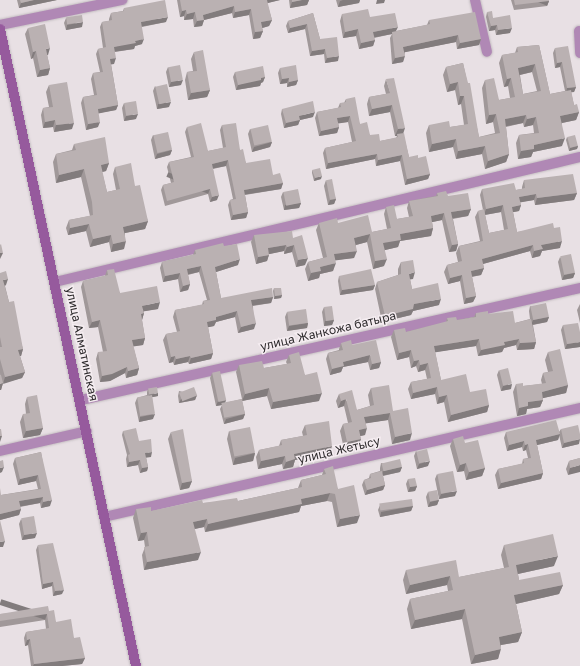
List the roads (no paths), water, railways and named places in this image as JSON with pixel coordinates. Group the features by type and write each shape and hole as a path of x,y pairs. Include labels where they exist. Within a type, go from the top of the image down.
{"street":[{"path":"0,25 122,0"},
{"path":"475,0 487,52"},
{"name":"улица Алматинская","path":"0,29 88,431 104,517 136,666"},
{"path":"579,31 580,53"},
{"path":"55,282 580,157"},
{"name":"улица Жанкожа батыра","path":"81,400 580,288"},
{"name":"улица Жетысу","path":"104,517 580,408"},
{"path":"0,450 88,431"}]}
